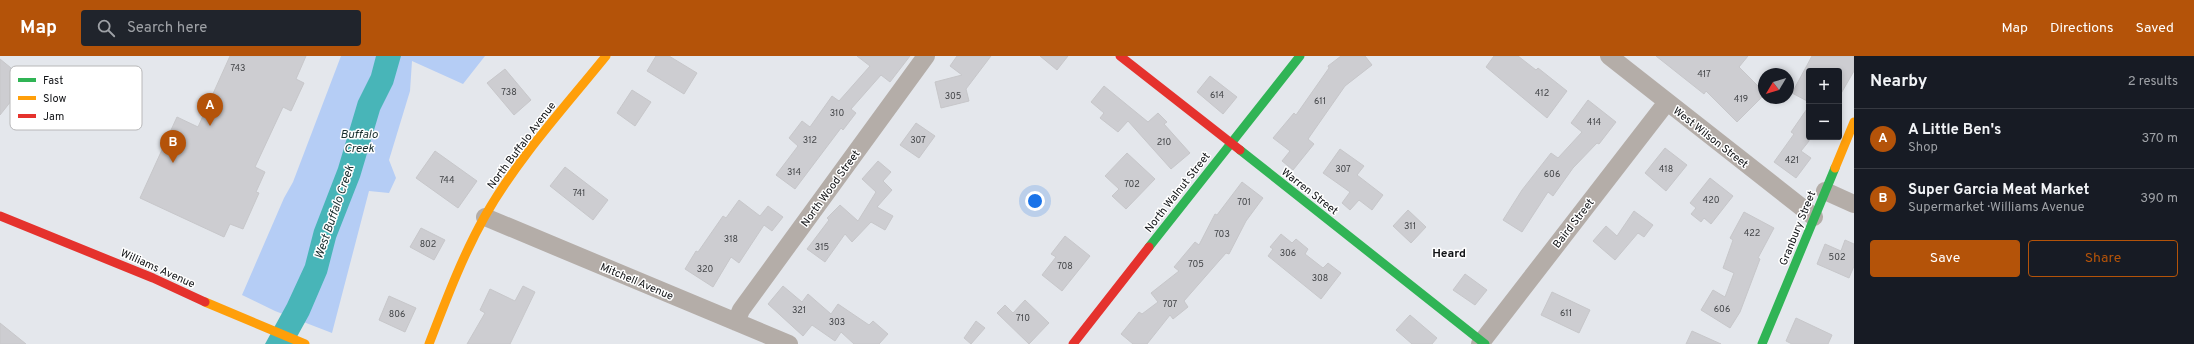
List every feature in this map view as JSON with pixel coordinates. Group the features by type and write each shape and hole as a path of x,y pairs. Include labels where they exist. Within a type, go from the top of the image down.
{"street":[{"name":"North Buffalo Avenue","path":"429,344 469,246 485,217 514,171 606,56"},
{"name":"North Wood Street","path":"736,322 741,310 926,56"},
{"name":"Warren Street","path":"1120,56 1482,343"},
{"name":"North Walnut Street","path":"1074,344 1230,143 1300,56"},
{"name":"West Wilson Street","path":"1609,56 1814,217"},
{"name":"Baird Street","path":"1482,343 1667,102"},
{"name":"Granbury Street","path":"1762,344 1854,122"},
{"path":"1825,191 1854,204"},
{"name":"Williams Avenue","path":"0,216 153,278 230,313 305,344"},
{"name":"Mitchell Avenue","path":"485,217 736,322 779,342"}],"shaded area":[{"path":"341,56 485,56 463,84 412,61 410,91 389,160 396,178 389,193 369,191 332,333 275,311 242,295 284,198 293,182"}],"water":[{"name":"Buffalo Creek","path":"376,56 401,56 393,84 380,110 360,177 336,238 327,273 309,315 293,344 265,344 287,304 305,265 314,230 338,168 358,101 371,75"}],"building":[{"path":"230,56 306,56 296,79 304,83 291,111 283,107 255,167 265,172 256,192 259,193 243,229 230,224 224,237 140,198 177,117 198,127"},
{"path":"656,56 669,56 697,73 684,94 647,71"},
{"path":"857,56 910,56 890,82 881,75 851,109 856,113 843,130 841,128 795,189 776,175 798,146 789,138 802,121 810,127 832,96 839,101 870,66"},
{"path":"957,56 991,56 966,89 969,101 941,108 935,82 962,75 950,66"},
{"path":"1040,56 1068,56 1057,70"},
{"path":"1341,56 1365,56 1372,65 1345,86 1308,139 1314,144 1293,170 1282,161 1290,151 1273,138 1294,113 1296,115 1329,68 1328,66"},
{"path":"1494,56 1518,56 1536,70 1538,68 1567,91 1547,118 1486,67"},
{"path":"1656,56 1748,56 1739,67 1758,86 1758,101 1737,122 1706,91 1704,94"},
{"path":"1812,56 1854,56 1854,71 1842,92 1842,68 1806,68 1806,100 1794,94 1794,89"},
{"path":"0,59 10,67 10,102 0,115"},
{"path":"505,69 531,100 514,115 487,83"},
{"path":"1210,76 1237,97 1223,114 1197,92"},
{"path":"1104,86 1148,122 1158,113 1167,122 1164,124 1190,153 1171,169 1128,121 1118,132 1100,118 1104,113 1091,102"},
{"path":"632,90 651,102 635,126 617,113"},
{"path":"1588,100 1616,122 1599,144 1597,143 1573,168 1553,196 1548,192 1522,232 1503,220 1522,190 1551,153 1558,158 1582,132 1571,123"},
{"path":"1806,110 1806,140 1809,141 1801,151 1811,158 1796,178 1774,162 1794,134 1791,132"},
{"path":"916,123 935,136 919,158 900,145"},
{"path":"1665,148 1687,165 1666,191 1645,173"},
{"path":"1340,149 1364,166 1357,175 1383,195 1372,210 1359,200 1350,210 1342,203 1350,192 1323,173"},
{"path":"435,151 477,181 458,208 416,178"},
{"path":"1127,153 1155,179 1126,209 1112,196 1119,189 1105,176"},
{"path":"878,161 891,172 883,181 892,190 877,207 893,216 885,230 871,222 852,242 845,234 825,262 807,249 829,220 827,218 840,205 858,221 876,192 862,179"},
{"path":"565,167 608,200 593,220 550,186"},
{"path":"1710,178 1733,196 1711,224 1704,218 1701,222 1691,214 1696,208 1690,203"},
{"path":"1242,182 1263,198 1246,221 1229,254 1226,253 1184,301 1188,307 1173,319 1170,315 1147,344 1133,344 1121,334 1139,312 1142,314 1158,302 1151,293 1179,271 1174,267 1195,242 1199,245 1215,214 1217,215"},
{"path":"739,200 760,216 768,206 783,217 772,231 764,225 739,263 731,257 713,287 685,269 696,251 698,252 723,216 726,218"},
{"path":"1408,210 1426,227 1411,243 1393,226"},
{"path":"1634,211 1653,225 1644,237 1638,233 1615,260 1593,241 1606,226 1617,236"},
{"path":"1744,212 1774,228 1758,258 1760,259 1740,312 1730,328 1701,310 1713,290 1725,297 1734,273 1723,268 1733,240 1730,238"},
{"path":"421,228 445,240 434,260 410,247"},
{"path":"1281,234 1292,243 1296,239 1308,249 1305,254 1323,268 1328,263 1341,273 1321,299 1268,256 1273,249 1270,247"},
{"path":"1065,236 1090,256 1062,291 1042,275 1056,257 1051,254"},
{"path":"1845,240 1854,244 1854,266 1849,278 1817,264 1825,244 1841,251"},
{"path":"1465,274 1487,290 1475,305 1453,290"},
{"path":"523,286 535,292 510,344 467,344 485,313 480,310 490,289 515,301"},
{"path":"783,286 802,302 808,294 831,314 838,304 869,325 873,321 888,334 879,344 854,344 841,332 835,341 812,325 803,336 768,304"},
{"path":"1552,292 1590,310 1579,333 1541,315"},
{"path":"389,296 416,308 405,332 379,320"},
{"path":"1025,300 1049,323 1029,344 997,313 1005,305 1013,313"},
{"path":"1410,315 1437,338 1432,344 1412,344 1396,330"},
{"path":"1796,318 1832,335 1828,344 1792,344 1786,341"},
{"path":"976,321 985,328 971,344 964,338"},
{"path":"0,323 26,344 0,344"},
{"path":"1692,331 1721,344 1686,344"}],"traffic: fast":[{"path":"1149,247 1300,56"},
{"path":"1240,150 1485,344"},
{"path":"1762,344 1835,168"}],"traffic: slow":[{"path":"429,344 455,279 485,216 512,174 542,134 606,56"},
{"path":"1835,168 1854,122"},
{"path":"205,302 305,344"}],"traffic: jam":[{"path":"1120,56 1240,150"},
{"path":"0,216 153,278 205,302"},
{"path":"1073,344 1149,247"}],"place":[{"name":"A Little Ben's","path":"210,126"},
{"name":"Super Garcia Meat Market","path":"173,163"}],"district":[{"name":"Heard","path":"1449,253"}],"water label":[{"name":"West Buffalo Creek","path":"334,212"}]}
